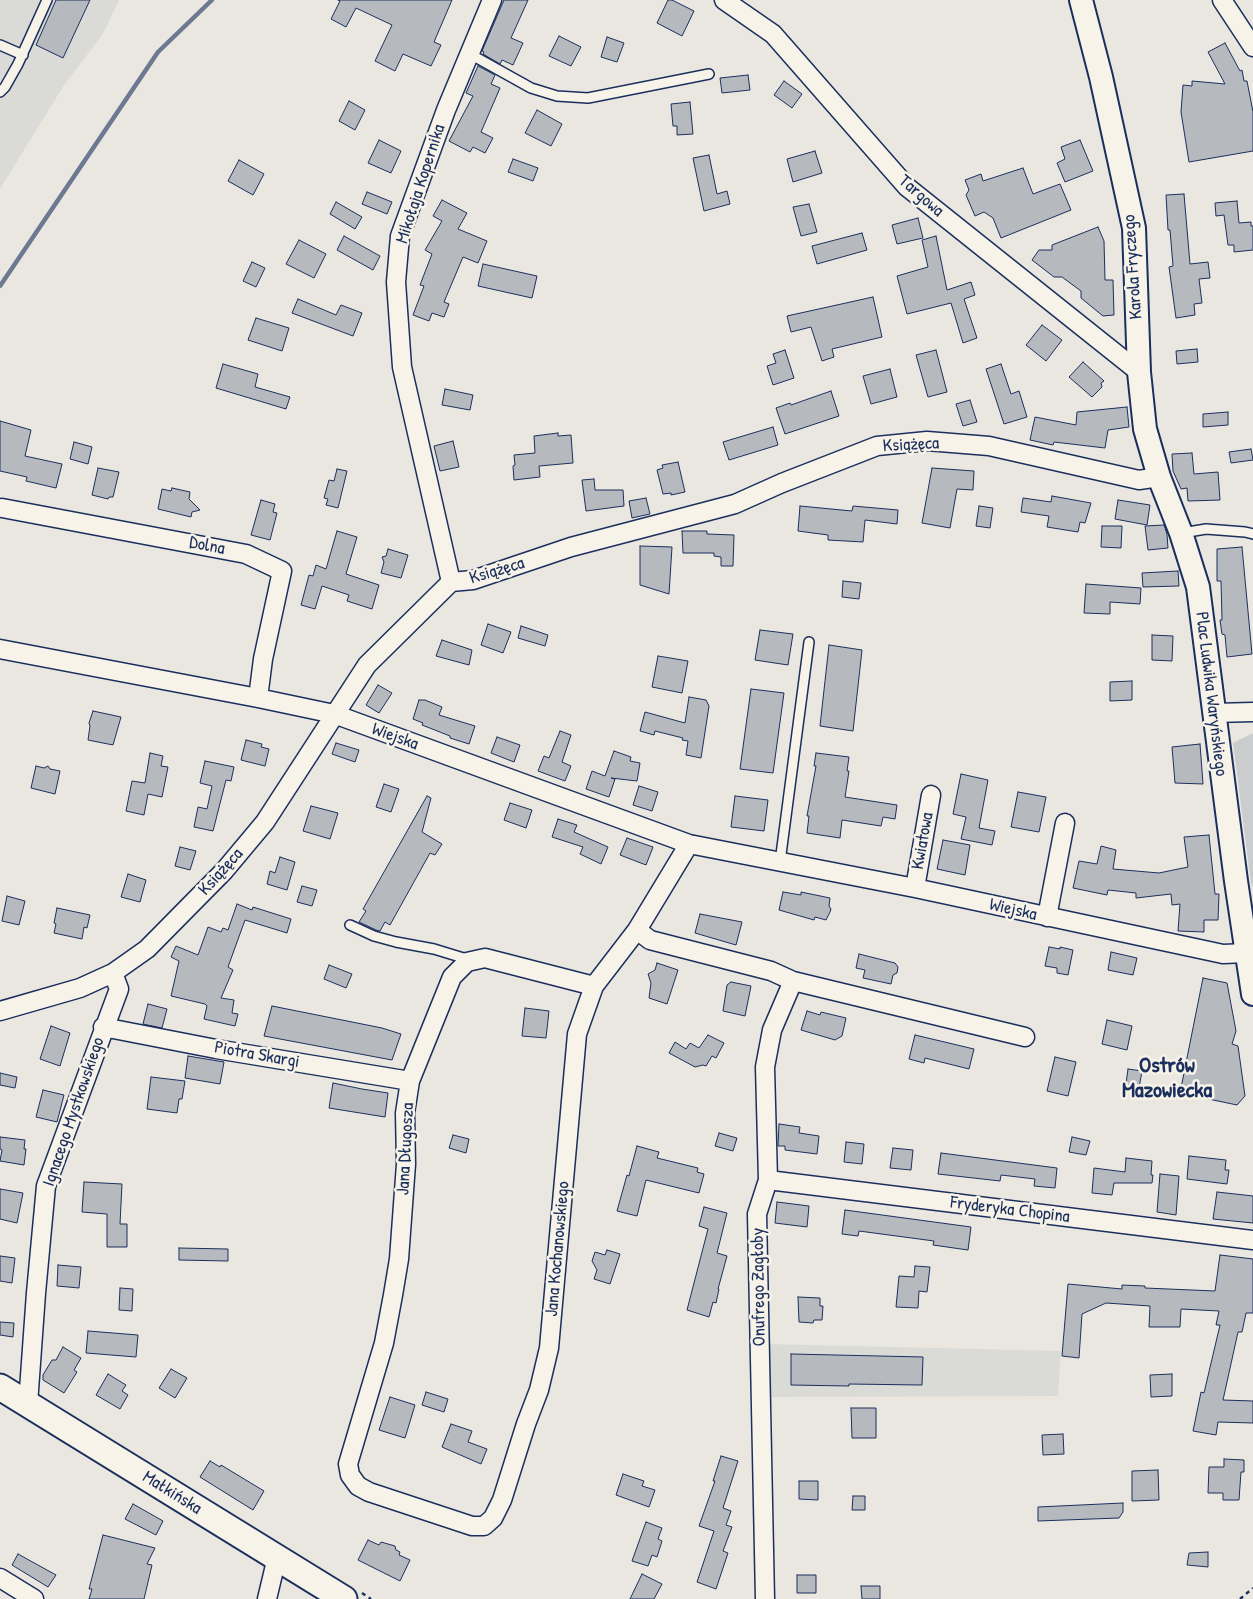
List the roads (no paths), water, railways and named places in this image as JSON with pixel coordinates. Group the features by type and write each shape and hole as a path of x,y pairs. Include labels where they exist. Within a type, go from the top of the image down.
{"main road":[{"name":"Małkińska","path":"0,1387 344,1599"}],"street":[{"name":"Mikołaja Kopernika","path":"451,582 402,367 396,282 400,236 446,110 492,0"},
{"name":"Targowa","path":"724,0 773,34 907,187 1139,372"},
{"name":"Karola Fryczego","path":"1081,0 1101,77 1134,228 1139,372 1145,429 1159,477"},
{"path":"1222,0 1253,47"},
{"name":"Książęca","path":"0,1011 80,988 113,973 147,949 224,871 265,822 366,665 451,582 473,580 571,547 735,504 782,483 877,446 927,441 989,446 1140,480 1159,477"},
{"name":"Plac Ludwika Waryńskiego","path":"1159,477 1181,533 1198,587 1214,713 1247,916 1247,953 1253,994"},
{"name":"Dolna","path":"2,508 246,554 282,571 263,659 258,698"},
{"name":"Wiejska","path":"0,649 334,714 690,844 915,888 1223,954 1247,953"},
{"path":"1214,713 1253,712"},
{"name":"Kwiatowa","path":"915,888 931,795"},
{"path":"1047,917 1065,823"},
{"name":"Jana Kochanowskiego","path":"350,1475 358,1486 369,1492 472,1526 484,1526 493,1518 502,1500 539,1390 549,1348 577,1034 594,986 637,930 690,844"},
{"path":"637,930 650,940 771,971 793,981 1025,1037"},
{"path":"472,961 485,958 594,986"},
{"name":"Jana Długosza","path":"350,1475 348,1464 384,1343 393,1295 401,1232 406,1164 405,1113 410,1081 452,977 467,962 472,961"},
{"name":"Ignacego Mystkowskiego","path":"28,1404 46,1186 103,1027 119,989 113,973"},
{"name":"Onufrego Zagłoby","path":"765,1599 757,1214 768,1180 765,1067 772,1030 793,981"},
{"name":"Piotra Skargi","path":"103,1027 410,1081"},
{"name":"Fryderyka Chopina","path":"768,1180 1253,1240"},
{"path":"267,1599 276,1558"},
{"path":"0,1578 34,1599"}],"lane":[{"path":"0,92 5,87 23,55 47,0"},
{"path":"0,45 23,55"},
{"path":"470,54 531,88 557,96 588,98 709,74"},
{"path":"1181,533 1206,529 1253,534"},
{"path":"780,862 810,642"},
{"path":"350,925 374,936 434,949 472,961"}],"waterway":[{"path":"0,286 158,52 212,0"}],"district":[{"name":"Ostrów Mazowiecka","path":"1167,1078"}]}
